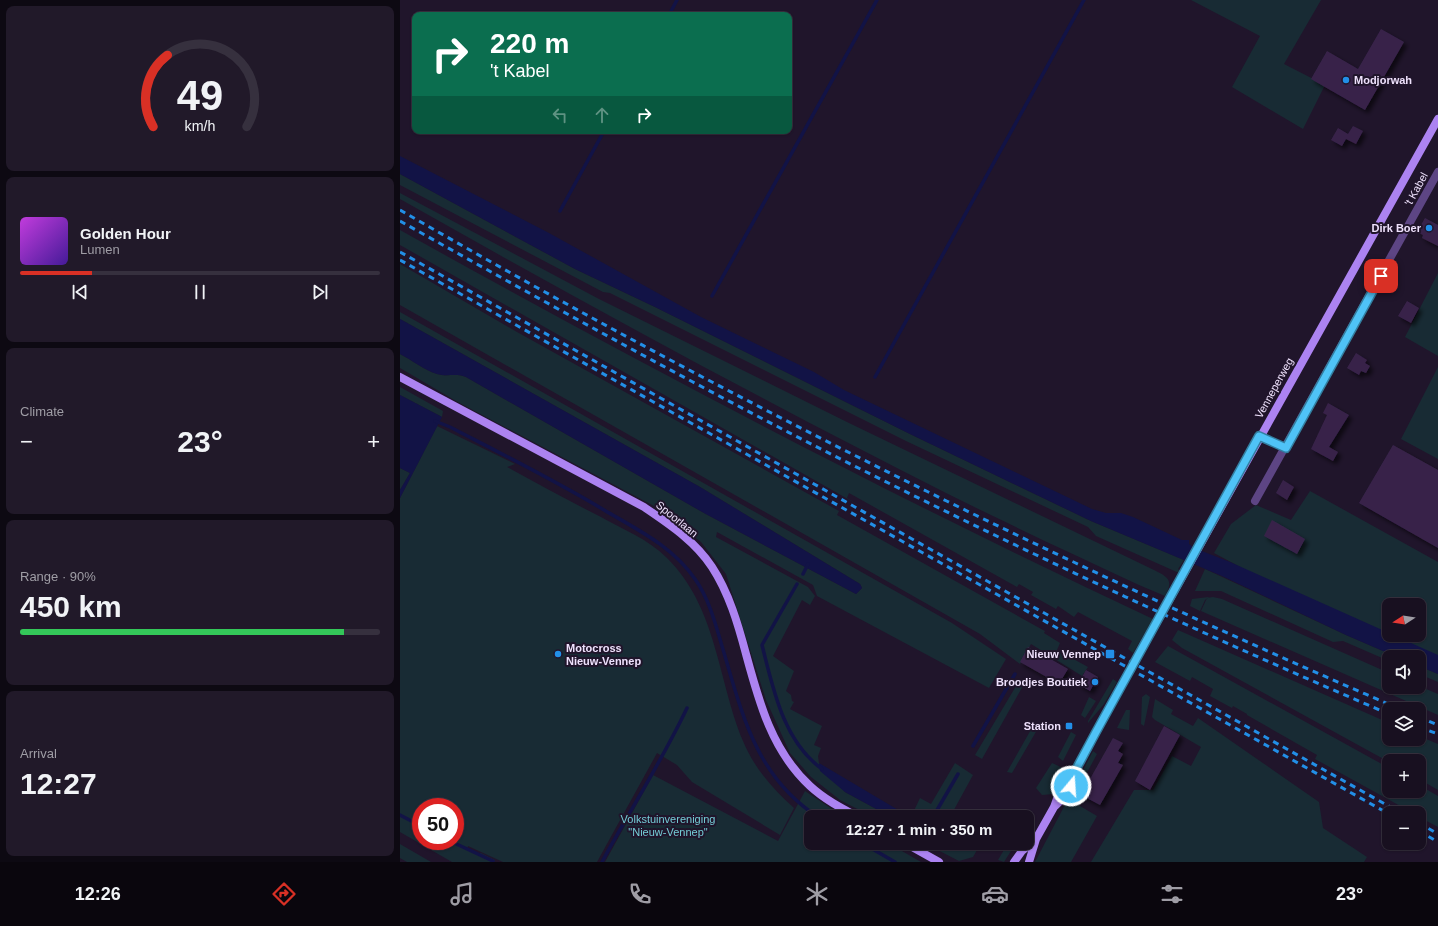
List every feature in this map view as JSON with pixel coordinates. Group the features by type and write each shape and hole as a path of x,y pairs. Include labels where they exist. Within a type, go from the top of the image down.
{"main road":[{"name":"Venneperweg","path":"1029,862 1036,839 1054,807 1066,795 1071,786 1073,775 1259,436 1438,119"},
{"name":"Spoorlaan","path":"400,377 644,506 690,542 711,566 728,596 741,634 761,706 779,747 791,765 810,786 846,810"},
{"name":"Venneperweg","path":"1014,862 1022,851 1036,839"},
{"path":"918,850 939,862"}],"street":[{"name":"'t Kabel","path":"1255,501 1286,448 1438,172"},
{"path":"1259,436 1286,448"}],"green space":[{"path":"1191,0 1321,0 1284,64 1325,85 1303,129 1232,87 1260,36"},
{"path":"400,174 575,269 655,307 910,434 1091,521 1184,560 1178,569 1180,571 1179,573 1096,536 1088,527 906,441 610,293 603,292 400,185"},
{"path":"400,193 599,299 849,423 1159,572 1168,580 1168,591 1165,596 1139,585 1042,540 877,458 603,312 468,237 400,199"},
{"path":"400,230 679,382 867,480 1153,619 1133,653 1128,649 1132,641 1078,612 1074,617 1058,606 1056,609 1031,595 1033,592 1019,584 1017,587 849,493 847,498 869,511 400,245"},
{"path":"400,264 517,332 839,511 837,515 1045,631 1044,633 1060,643 1057,650 1088,667 1082,676 1031,644 1020,664 980,634 400,305"},
{"path":"1438,273 1438,356 1405,337"},
{"path":"400,312 952,623 1006,659 989,688 817,596 813,585 717,532 716,537 808,587 815,596 810,605 802,600 773,656 794,671 786,691 791,695 792,701 794,702 790,709 822,726 814,745 821,748 818,756 819,763 845,792 878,810 859,810 840,800 811,777 790,753 766,700 726,574 701,542 654,506 456,401 400,368 400,354 427,370 437,374 459,375 466,377 704,513 856,594 862,588 860,584 700,487 400,319"},
{"path":"1438,367 1438,459 1401,439"},
{"path":"400,387 443,411 442,417 400,395"},
{"name":"Motocross Nieuw-Vennep","path":"437,426 515,464 507,467 565,499 636,535 652,545 667,558 684,577 706,622 735,718 747,751 765,778 794,808 780,835 692,782 677,765 657,753 597,862 503,862 468,846 467,850 474,853 481,853 495,860 494,862 452,862 431,850 464,850 464,798 412,798 412,839 400,832 400,498"},
{"path":"400,468 410,473 400,490"},
{"path":"1310,491 1438,562 1438,661 1426,656 1426,650 1413,650 1395,642 1426,642 1426,598 1382,598 1382,637 1319,609 1214,553 1231,524 1256,505 1291,520"},
{"path":"1205,569 1382,651 1382,658 1343,641 1333,642 1221,591 1195,591"},
{"path":"1209,597 1205,600 1200,611 1190,606 1192,599"},
{"path":"1213,597 1222,599 1382,670 1382,690 1201,611 1207,598"},
{"path":"1178,630 1382,720 1382,746 1426,746 1426,739 1438,744 1438,790 1426,783 1426,754 1382,754 1382,758 1182,648 1172,640"},
{"path":"1168,646 1382,764 1382,796 1315,759 1317,755 1247,714 1210,696 1213,689 1192,677 1190,681 1155,662"},
{"path":"1426,669 1438,674 1438,682 1426,677"},
{"path":"1113,679 1117,682 1104,704 1088,723 1088,721"},
{"path":"1019,681 1024,684 982,759 975,755"},
{"path":"1426,689 1438,694 1438,715 1426,710 1426,702 1408,702 1390,694 1426,694"},
{"path":"1146,694 1150,697 1144,726 1141,724 1142,697"},
{"path":"1089,697 1096,701 1085,718 1081,715"},
{"path":"1155,699 1173,710 1171,714 1193,726 1198,718 1319,802 1323,828 1367,857 1364,862 1091,862 1134,790 1153,790 1172,756 1191,766 1201,747 1152,717"},
{"path":"1126,710 1130,710 1129,730 1117,728"},
{"path":"1033,726 1037,730 1012,773 1007,772"},
{"path":"1071,732 1076,735 1063,761 1058,757"},
{"path":"1093,751 1097,754 1075,795 1071,793"},
{"path":"955,763 973,775 954,810 914,810 920,798 931,804"},
{"path":"1052,763 1065,769 1054,794 1042,795 1036,788"},
{"name":"Volkstuinvereniging \"Nieuw-Vennep\"","path":"653,775 778,841 805,791 834,810 804,810 804,850 900,850 921,862 605,862"},
{"path":"1426,789 1438,796 1438,827 1426,821 1426,806 1400,806 1386,798 1426,798"},
{"path":"1068,799 1097,816 1071,862 1035,862"},
{"path":"400,844 431,862 407,862 400,858"},
{"path":"938,850 977,850 973,857 959,861"},
{"path":"1004,850 1012,850 1004,862 998,860"}],"shaded area":[{"path":"400,156 549,233 701,317 814,372 844,390 1092,509 1106,513 1121,513 1182,540 1189,540 1189,544 1194,548 1230,562 1382,630 1382,642 1409,642 1438,655 1438,674 1426,669 1426,650 1382,651 1222,576 1091,521 910,434 655,307 575,269 400,174"},
{"path":"400,319 700,487 860,584 862,588 856,594 704,513 466,377 459,375 441,375 432,372 400,354"},
{"path":"400,395 442,417 400,498 400,490 410,473 400,468"},
{"path":"819,763 898,810 878,810 845,792 820,771"}],"building":[{"name":"Modjorwah","path":"1381,29 1404,42 1365,110 1311,79 1327,51 1358,69"},
{"path":"1353,126 1363,131 1356,144 1346,139 1342,146 1331,140 1338,128 1348,134"},
{"path":"1425,218 1438,225 1438,246 1422,238 1423,235 1417,232"},
{"path":"1407,301 1419,308 1411,323 1398,316"},
{"path":"1356,353 1367,360 1365,363 1370,366 1366,373 1361,371 1359,375 1347,368"},
{"path":"1328,403 1349,415 1329,447 1338,452 1333,461 1311,449 1327,415 1323,413"},
{"path":"1393,445 1438,470 1438,548 1359,503"},
{"path":"1283,480 1294,487 1287,500 1276,493"},
{"path":"1272,520 1305,539 1297,554 1264,536"},
{"path":"1028,647 1046,657 1044,660 1047,657 1068,669 1059,684 1020,662"},
{"path":"1086,670 1098,677 1090,691 1078,684"},
{"path":"1164,726 1180,735 1150,790 1135,781"},
{"path":"1113,738 1123,743 1118,751 1123,754 1118,763 1123,765 1100,805 1081,795"}],"waterway":[{"path":"671,12 677,0"},
{"path":"712,296 877,0"},
{"path":"875,377 1084,0"},
{"path":"560,211 602,134"},
{"path":"435,421 450,427 566,488 654,540 686,567 700,587 711,611 745,719 765,763 779,782 797,801 809,810"},
{"path":"803,574 808,564"},
{"path":"797,584 762,645 776,696 789,729 798,744 822,769"},
{"path":"973,746 1015,674"},
{"path":"602,862 667,747 687,708"},
{"path":"937,810 958,774"},
{"path":"400,815 412,821"},
{"path":"464,848 493,861"},
{"path":"874,850 895,862"}],"railway":[{"path":"400,210 644,346 893,474 1018,536 1145,595 1384,702"},
{"path":"400,221 658,363 886,482 1100,585 1244,651 1382,711"},
{"path":"400,252 1389,806"},
{"path":"400,260 1382,810"},
{"path":"1426,720 1438,725"},
{"path":"1426,730 1438,734"},
{"path":"1426,827 1438,834"},
{"path":"1426,835 1438,842"}],"place":[{"name":"Modjorwah","path":"1346,80"},
{"name":"Dirk Boer","path":"1429,228"},
{"name":"Motocross Nieuw-Vennep","path":"558,654"},
{"name":"Nieuw Vennep","path":"1110,654"},
{"name":"Broodjes Boutiek","path":"1095,682"},
{"name":"Station","path":"1069,726"}],"route":[{"path":"1071,786 1073,775 1096,732 1259,436 1286,448 1381,276"}]}
